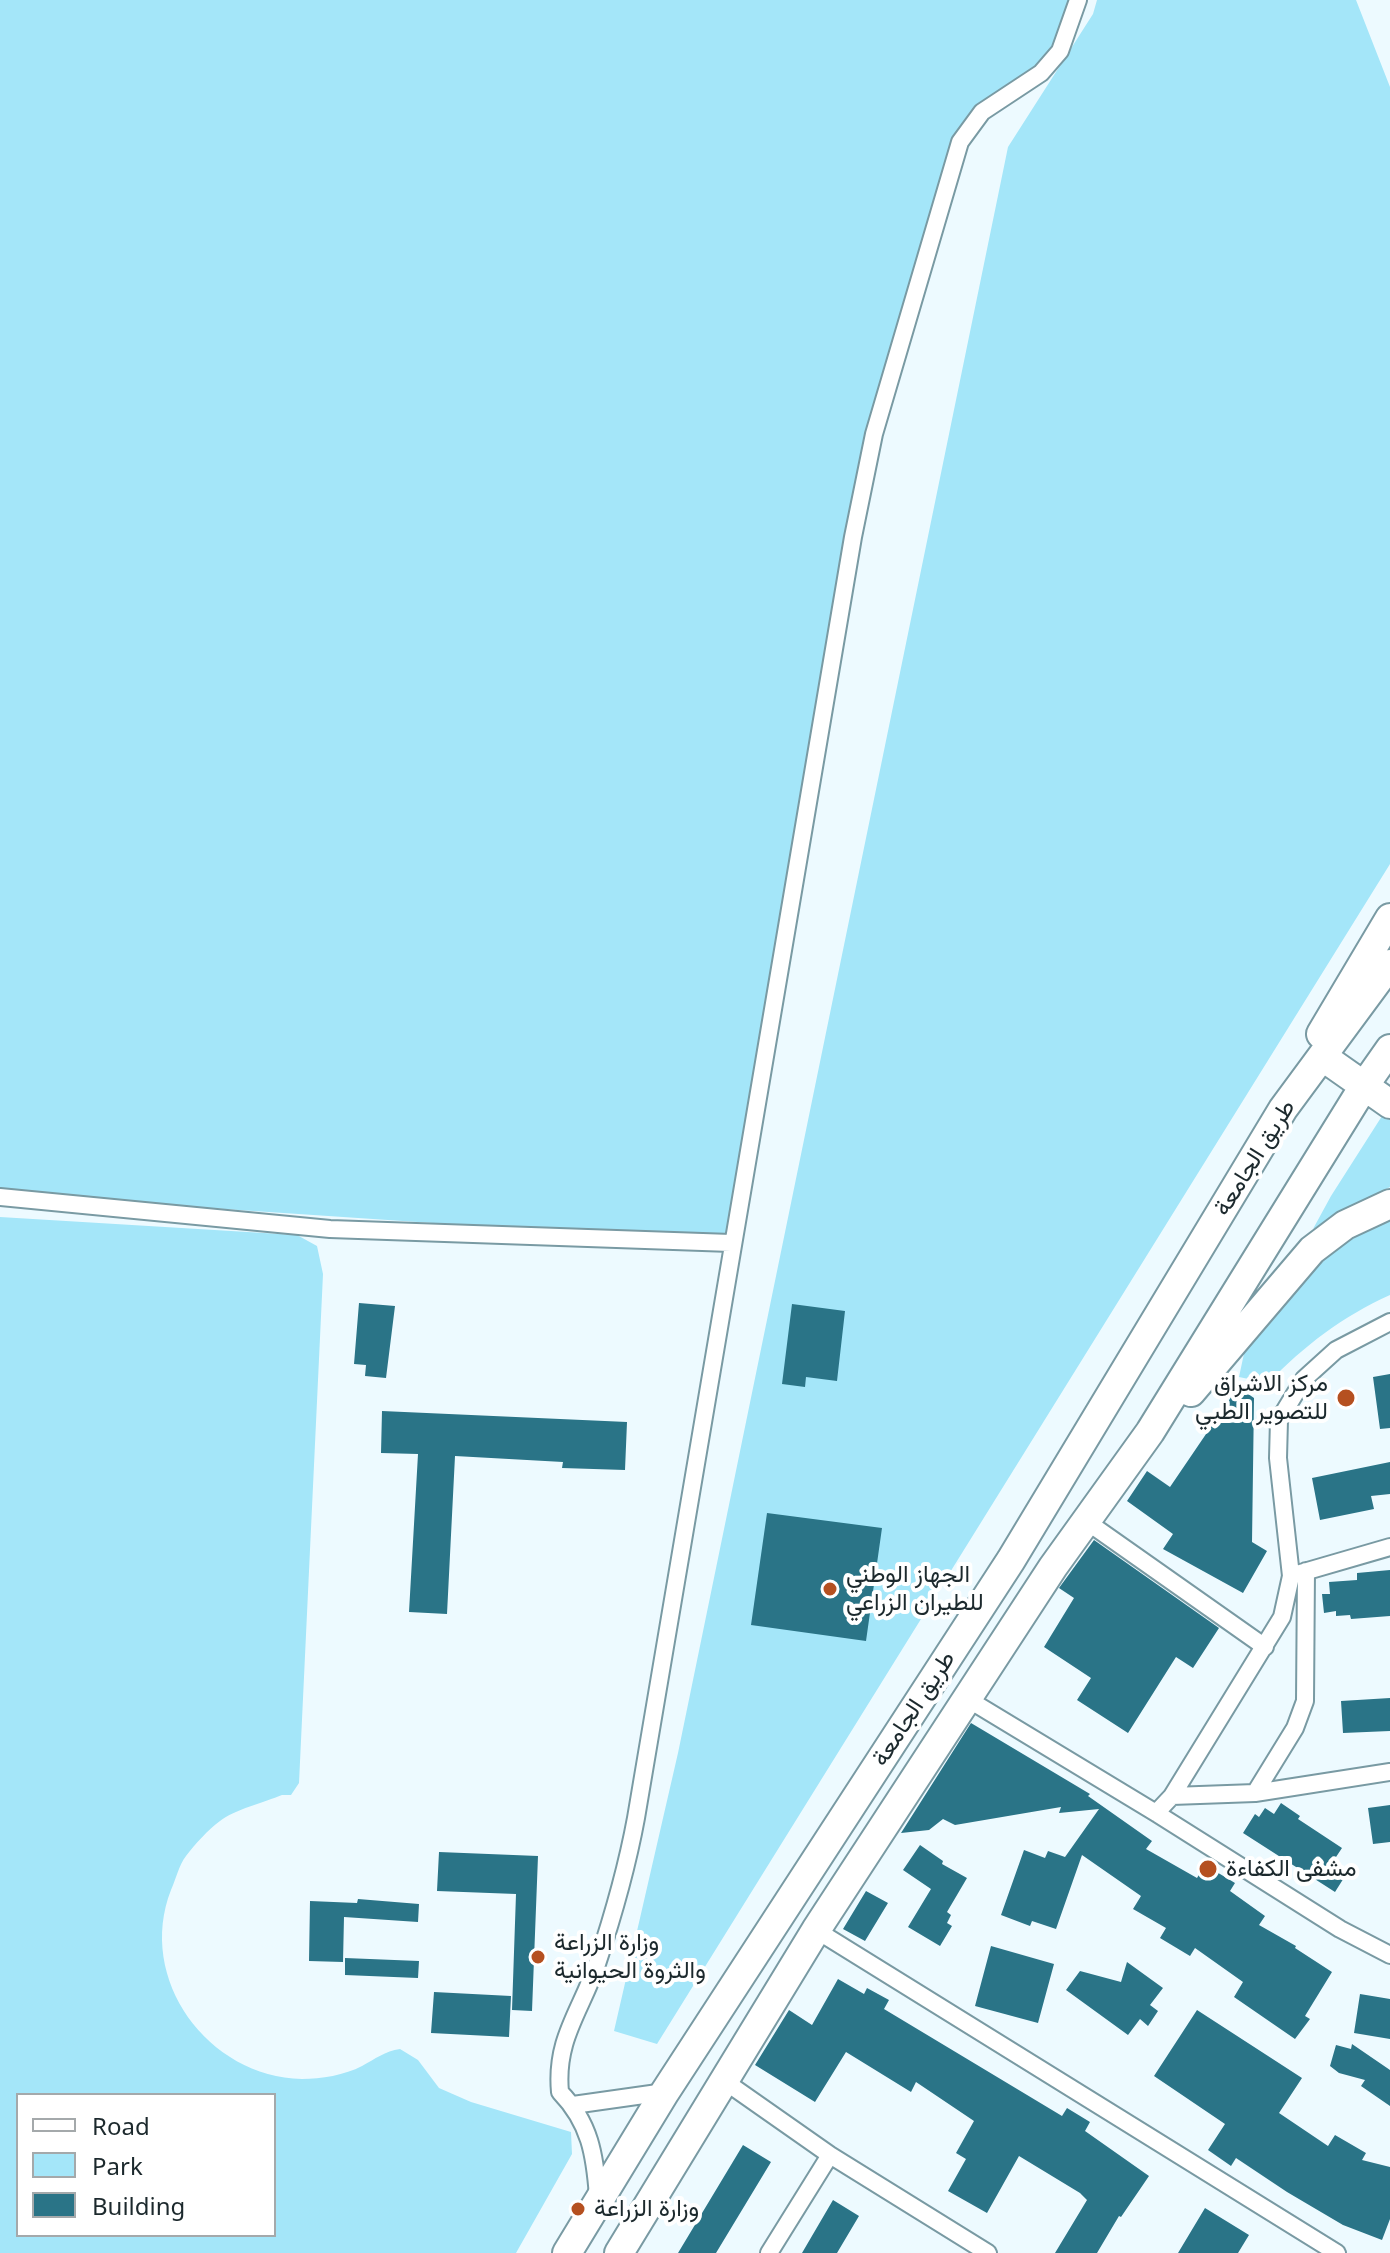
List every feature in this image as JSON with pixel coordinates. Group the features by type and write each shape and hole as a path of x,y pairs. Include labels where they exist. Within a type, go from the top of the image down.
{"highway":[{"path":"1283,1109 1318,1038 1390,918"},
{"name":"طريق الجامعة","path":"567,2253 665,2092 1011,1560 1283,1109 1390,964"},
{"name":"طريق الجامعة","path":"619,2253 816,1930 966,1698 1150,1432 1390,1049"},
{"path":"1323,1057 1390,1104"},
{"path":"1150,1432 1197,1386 1312,1250 1345,1225 1390,1204"}],"street":[{"path":"598,2200 596,2157 573,2105 560,2092 560,2051 596,1968 629,1859 731,1243 853,537 874,434 960,142 982,112 1041,73 1060,51 1078,0"},
{"path":"0,1197 330,1229 731,1243"},
{"path":"1255,1793 1295,1728 1305,1701 1299,1573 1278,1458 1279,1420 1304,1379 1336,1350 1390,1322"},
{"path":"1086,1521 1265,1647"},
{"path":"1299,1573 1390,1547"},
{"path":"1156,1813 1172,1796 1265,1647 1282,1617 1299,1573"},
{"path":"966,1698 1340,1929 1390,1955"},
{"path":"1172,1796 1255,1793 1390,1772"},
{"path":"816,1930 1337,2253"},
{"path":"723,2080 830,2155 986,2252"},
{"path":"573,2105 665,2092"},
{"path":"769,2253 830,2155"}],"green space":[{"path":"0,0 1078,0 1060,51 982,112 960,142 874,434 731,1243 0,1194"},
{"path":"1097,0 1356,0 1390,87 1390,864 657,2044 614,2031 678,1753 1008,147 1093,14"},
{"path":"1382,1116 1390,1120 1390,1187 1313,1229 1331,1196"},
{"path":"1390,1213 1390,1295 1356,1312 1325,1333 1268,1383 1239,1377 1249,1330 1303,1269"},
{"path":"0,1217 297,1235 317,1246 323,1274 299,1783 291,1795 282,1795 226,1817 193,1847 179,1868 171,1890 163,1924 163,1957 172,1988 188,2017 210,2042 237,2061 268,2074 309,2079 348,2072 385,2053 400,2049 418,2060 439,2088 471,2102 571,2132 572,2154 516,2253 0,2253"}],"building":[{"path":"359,1303 395,1306 386,1378 365,1376 366,1365 354,1364"},
{"path":"792,1304 845,1311 837,1381 806,1377 805,1387 782,1384"},
{"path":"1390,1374 1390,1428 1380,1429 1373,1377"},
{"path":"1238,1387 1254,1398 1252,1542 1267,1551 1243,1593 1163,1549 1173,1534 1127,1501 1147,1471 1170,1487"},
{"path":"382,1411 627,1422 625,1470 562,1468 563,1462 455,1456 447,1614 409,1612 418,1454 381,1453"},
{"path":"1390,1462 1390,1494 1371,1496 1374,1509 1320,1520 1312,1478"},
{"path":"767,1513 882,1528 866,1641 751,1625"},
{"path":"1094,1540 1219,1628 1193,1668 1176,1657 1128,1733 1077,1700 1091,1678 1044,1647 1074,1598 1059,1588"},
{"path":"1390,1570 1390,1616 1351,1619 1350,1615 1336,1616 1336,1611 1324,1613 1322,1594 1330,1594 1329,1582 1357,1580 1357,1573"},
{"path":"1390,1698 1390,1731 1343,1733 1341,1701"},
{"path":"971,1723 1090,1794 1088,1796 1152,1841 1146,1849 1197,1878 1205,1865 1235,1883 1230,1891 1265,1916 1259,1925 1332,1972 1305,2016 1310,2019 1295,2039 1234,1997 1243,1982 1195,1948 1190,1956 1160,1938 1166,1928 1133,1909 1141,1896 1082,1855 1056,1929 1032,1921 1030,1926 1001,1915 1024,1850 1045,1858 1048,1851 1065,1857 1099,1809 1059,1813 1061,1807 955,1825 943,1819 929,1830 901,1833"},
{"path":"1281,1803 1300,1816 1298,1819 1342,1848 1332,1863 1347,1873 1335,1892 1243,1833 1255,1814 1259,1817 1265,1808 1274,1814"},
{"path":"1390,1805 1390,1842 1373,1844 1368,1808"},
{"path":"920,1845 943,1861 942,1864 967,1878 947,1912 951,1915 947,1923 952,1926 940,1946 908,1927 931,1889 903,1870"},
{"path":"439,1852 538,1856 532,2011 512,2010 516,1894 437,1891"},
{"path":"866,1891 888,1903 865,1941 843,1929"},
{"path":"358,1899 419,1904 418,1922 344,1917 343,1962 309,1961 310,1901 357,1903"},
{"path":"991,1946 1054,1964 1038,2023 975,2006"},
{"path":"345,1958 419,1961 418,1978 345,1975"},
{"path":"1127,1962 1163,1988 1150,2005 1158,2011 1148,2026 1140,2019 1128,2035 1066,1990 1080,1971 1121,1982"},
{"path":"838,1979 864,1994 867,1988 889,2000 884,2009 1062,2116 1067,2108 1090,2122 1085,2131 1149,2176 1119,2216 1097,2253 1055,2253 1087,2200 1019,2156 987,2213 948,2191 966,2159 956,2153 974,2121 916,2082 911,2092 846,2052 815,2102 755,2065 789,2010 812,2025"},
{"path":"434,1992 511,1996 509,2037 431,2033"},
{"path":"1360,1994 1390,1999 1390,2039 1354,2033"},
{"path":"1197,2010 1302,2078 1279,2113 1328,2146 1335,2135 1366,2153 1362,2160 1390,2167 1390,2219 1382,2240 1343,2225 1236,2158 1231,2166 1208,2150 1225,2124 1154,2076"},
{"path":"1352,2044 1390,2070 1390,2106 1361,2086 1365,2080 1339,2073 1330,2066 1336,2045 1351,2049"},
{"path":"743,2145 771,2162 716,2253 678,2253"},
{"path":"833,2200 859,2216 837,2253 802,2253"},
{"path":"1205,2208 1249,2235 1238,2253 1178,2253"}],"place":[{"name":"مركز الاشراق للتصوير الطبي","path":"1346,1398"},
{"name":"الجهاز الوطني للطيران الزراعي","path":"830,1589"},
{"name":"مشفى الكفاءة","path":"1208,1869"},
{"name":"وزارة الزراعة والثروة الحيوانية","path":"538,1957"},
{"name":"وزارة الزراعة","path":"578,2209"}]}
